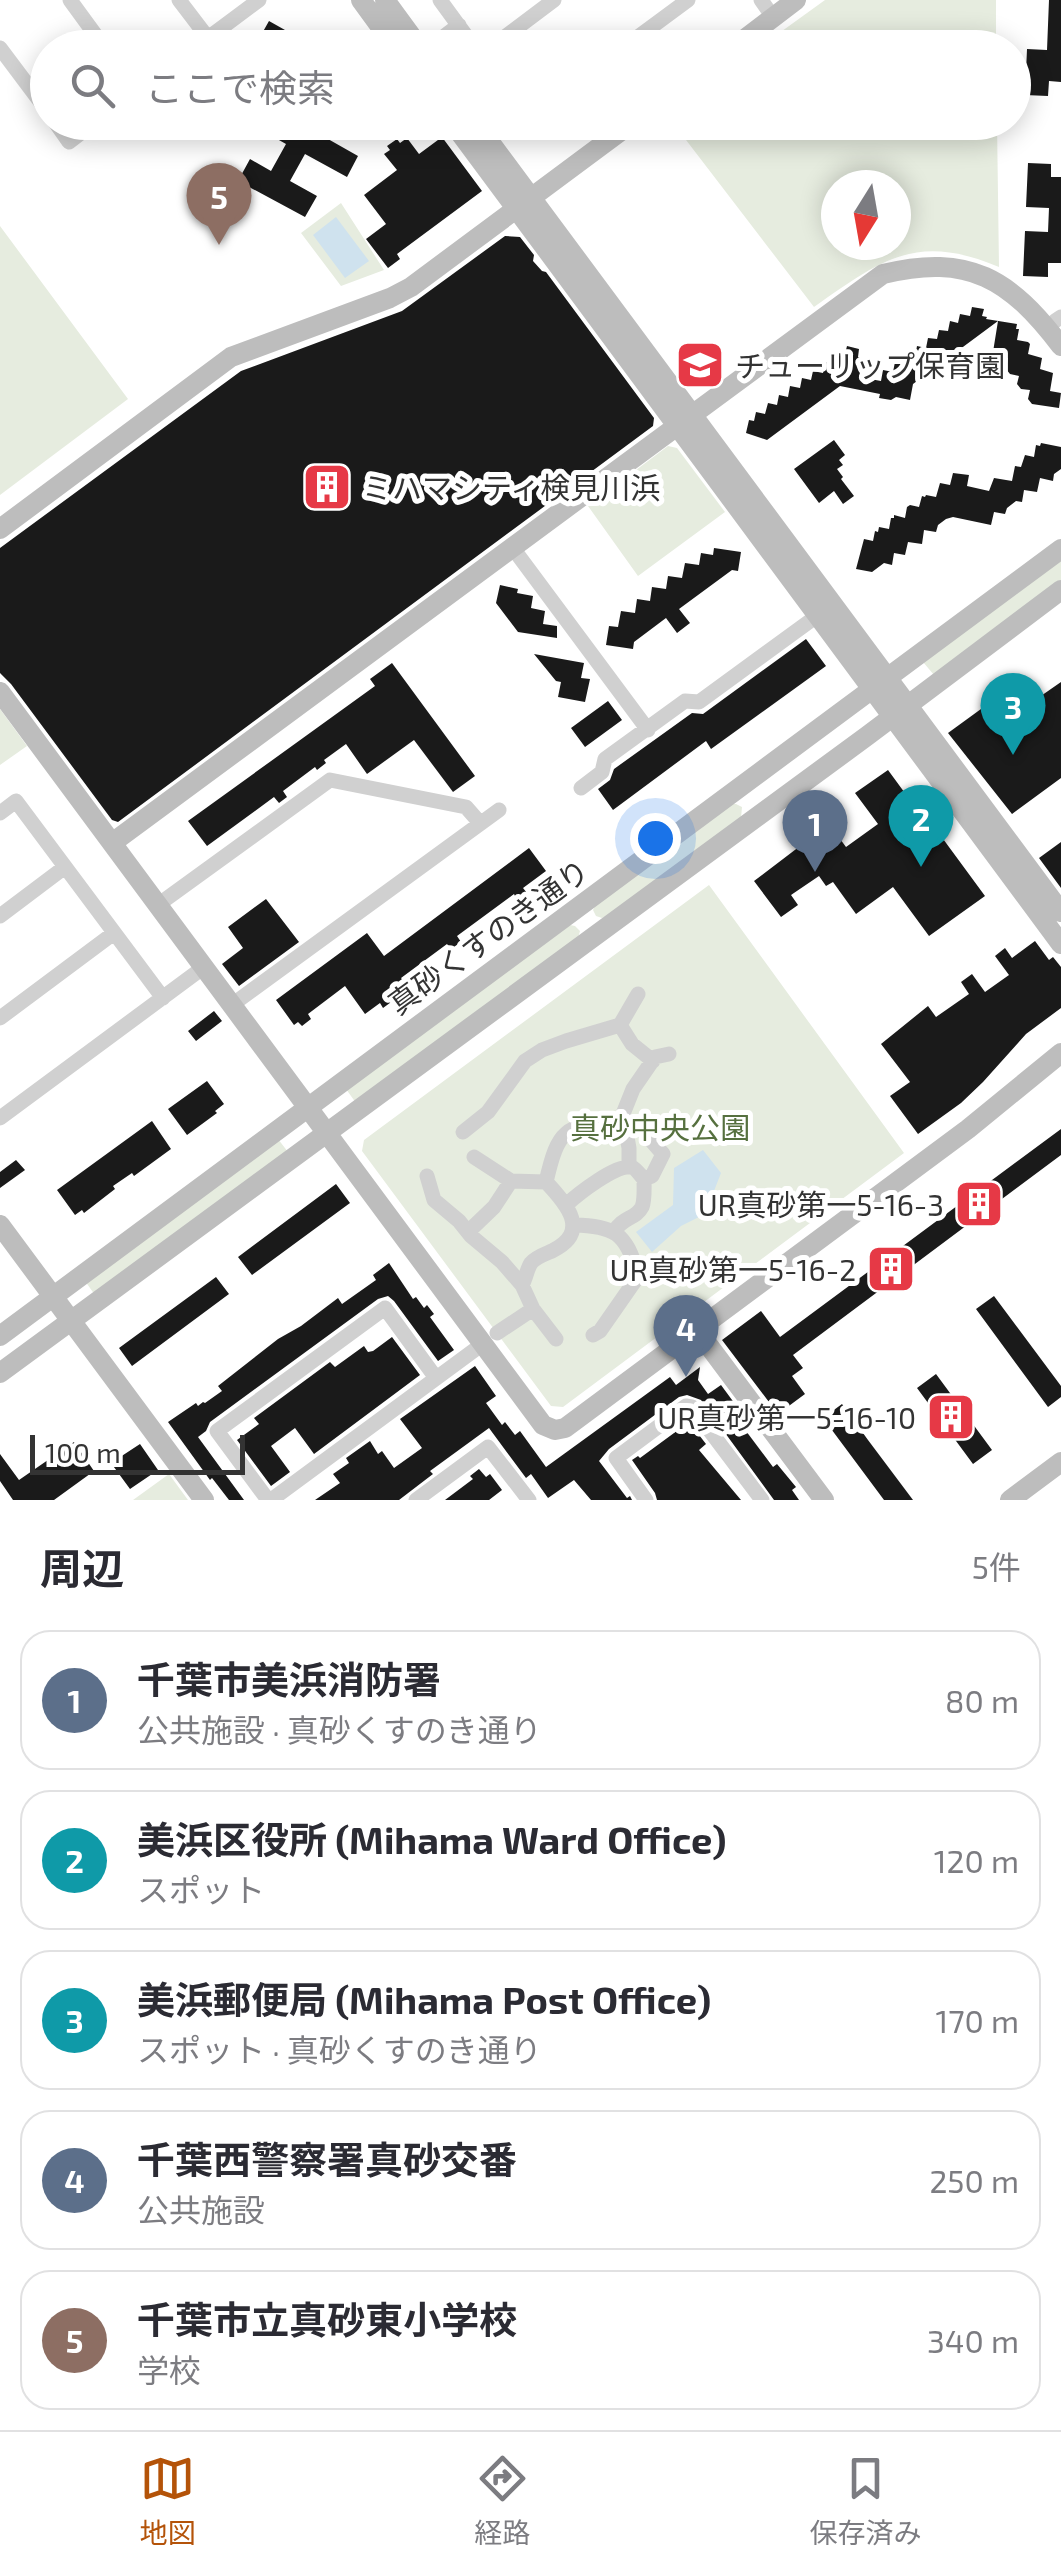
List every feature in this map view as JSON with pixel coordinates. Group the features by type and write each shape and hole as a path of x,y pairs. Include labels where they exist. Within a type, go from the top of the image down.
{"street":[{"path":"70,0 92,30"},
{"path":"179,0 202,30"},
{"path":"219,30 259,0"},
{"path":"361,0 383,30"},
{"path":"384,0 406,30"},
{"path":"440,0 462,30"},
{"path":"514,30 554,0"},
{"path":"647,30 688,0"},
{"path":"748,30 767,8 796,0"},
{"path":"454,30 459,26"},
{"path":"0,48 30,88"},
{"path":"468,140 524,203 900,711 1061,944"},
{"path":"487,140 524,203"},
{"path":"0,529 231,357 400,292 608,140"},
{"path":"112,843 883,274 940,266 990,278 1027,304 1061,346"},
{"name":"真砂くすのき通り","path":"0,1336 1061,548"},
{"path":"518,556 648,730"},
{"name":"真砂くすのき通り","path":"0,1373 1061,590"},
{"path":"581,788 602,772 606,758 685,701 699,702 810,622"},
{"path":"0,692 328,1133 490,1338 543,1425 555,1430 565,1428 968,1130 1061,1052"},
{"path":"900,711 1061,912"},
{"path":"166,900 330,780 466,807 480,823"},
{"path":"0,813 16,801 162,998"},
{"path":"240,1000 498,810"},
{"path":"0,916 65,867"},
{"path":"575,909 596,935"},
{"path":"0,1018 114,933"},
{"path":"0,1118 204,967"},
{"path":"463,1132 488,1112 525,1062 542,1050 620,1025 638,994"},
{"path":"620,1025 632,1044 653,1061"},
{"path":"629,1166 630,1148 622,1120 633,1089 653,1061 669,1054"},
{"path":"546,1182 552,1155 568,1131 580,1125 622,1120 636,1123 663,1154 652,1176 644,1179"},
{"path":"474,1157 511,1181 546,1182 566,1205 574,1225"},
{"path":"566,1205 602,1178 629,1166 634,1168 644,1179 642,1207 621,1221 614,1232"},
{"path":"427,1176 434,1200 502,1262 556,1338"},
{"path":"468,1232 494,1207 511,1181"},
{"path":"574,1225 614,1232 627,1244 638,1273 600,1331 593,1335"},
{"path":"522,1285 530,1264 563,1244 574,1225"},
{"path":"0,1226 204,1500"},
{"path":"436,1378 385,1308 217,1431 270,1500 533,1309"},
{"path":"697,1330 824,1500"},
{"path":"646,1500 616,1458 686,1406 692,1407 762,1500"},
{"path":"416,1500 488,1448 529,1500"},
{"path":"1010,1500 1061,1462"}],"green space":[{"path":"825,0 996,0 996,30 784,30"},
{"path":"686,140 997,140 999,267 944,252 911,254 911,170 821,170 821,260 890,260 814,307"},
{"path":"341,203 384,270 341,286 301,233"},
{"path":"0,226 128,399 0,495"},
{"path":"668,446 677,448 725,512 638,576 588,506"},
{"path":"1061,559 1061,580 934,675 923,662"},
{"path":"0,709 27,746 0,765"},
{"path":"731,804 742,807 741,818 607,916 596,916 596,904"},
{"name":"真砂中央公園","path":"709,885 904,1153 563,1407 551,1406 362,1151 364,1140"},
{"path":"570,925 580,931 578,938 356,1103 346,1089"},
{"path":"278,1139 288,1152 95,1295 85,1281"},
{"path":"169,1474 188,1500 133,1500"}],"water":[{"path":"336,217 369,261 345,278 313,235"},
{"path":"703,1150 721,1173 705,1214 681,1226 652,1252 636,1232 673,1205 674,1168"}],"building":[{"path":"1049,0 1061,0 1061,82 1049,81 1048,96 1031,95 1031,49 1047,50"},
{"path":"269,21 285,30 264,30"},
{"path":"279,140 330,140 358,156 347,177 305,154 290,181 317,196 305,217 238,181 250,159 271,171 286,144"},
{"path":"396,140 408,140 419,154 438,140 444,140 482,191 397,254 400,259 388,268 366,239 386,224 364,195 397,170 384,154 390,150 387,146"},
{"path":"1028,163 1051,164 1051,177 1061,177 1061,263 1048,263 1048,277 1023,276 1025,231 1048,232 1049,208 1026,207"},
{"name":"ミハマシティ検見川浜","path":"505,236 520,237 534,255 533,261 546,272 654,418 653,426 118,822 112,820 0,673 0,548 241,371 402,311"},
{"path":"972,307 984,309 982,316 986,319 1017,324 1017,340 1028,342 1028,354 1042,358 1040,369 1053,373 1050,391 1061,393 1059,408 1032,404 1028,399 1030,390 1021,389 1017,384 1019,376 1006,369 1008,358 997,357 993,352 998,321 913,384 910,400 879,398 880,394 840,386 767,440 746,433 756,412 765,414 768,403 777,405 779,395 788,397 790,386 800,388 802,378 811,380 813,371 823,373 825,362 834,364 836,353 845,354 847,346 859,349 858,357 863,358 859,377 881,381 883,370 893,372 895,362 903,364 905,355 915,357 917,346 926,348 928,338 937,339 939,330 948,331 950,321 958,323 960,314 970,316"},
{"path":"834,440 845,455 839,460 843,465 837,469 854,496 843,504 834,491 819,503 794,469"},
{"path":"1036,445 1061,447 1061,469 1054,474 1053,481 1040,478 1037,492 1024,490 1022,502 1016,501 1005,514 994,512 991,525 946,519 936,532 924,530 922,544 908,542 905,555 894,553 892,565 884,563 872,572 856,569 864,539 873,541 879,527 889,529 894,515 905,518 907,507 919,507 922,496 936,497 940,483 950,485 953,473 969,475 967,486 989,491 994,478 1012,481 1015,466 1021,467 1025,455 1034,457"},
{"path":"714,548 741,552 738,571 732,570 679,609 690,623 677,633 666,618 634,642 633,649 606,645 609,626 618,627 621,611 635,613 637,599 650,601 652,587 666,589 668,576 682,578 685,563 699,565 701,553 713,555"},
{"path":"500,585 533,596 531,608 545,611 543,624 557,626 557,638 518,632 496,603"},
{"path":"806,639 826,666 711,749 706,741 613,810 598,789 610,780 614,769 692,713 703,714"},
{"path":"534,654 584,663 581,678 590,679 585,702 558,697 561,682"},
{"path":"392,663 475,776 453,792 414,740 367,774 346,744 317,770 315,767 283,791 287,797 279,803 274,797 207,846 188,821 375,686 370,679"},
{"path":"1061,682 1061,778 1012,814 948,733 981,709 995,728"},
{"path":"608,701 622,720 585,747 571,728"},
{"path":"888,770 985,896 929,936 893,887 856,914 833,882 826,886 819,876 791,895 798,905 781,917 754,881 829,824 846,847 878,824 855,793"},
{"path":"1061,842 1061,888 1039,858"},
{"path":"529,848 546,871 523,888 527,893 517,900 514,894 457,936 461,942 451,949 447,944 401,978 409,989 383,1008 380,1003 365,1014 345,986 308,1014 311,1019 302,1026 298,1022 294,1025 276,1000 367,933 384,956"},
{"path":"266,899 299,942 239,986 222,964 243,948 228,927"},
{"path":"1035,941 1049,960 1053,957 1061,967 1061,1008 1026,1034 961,1103 918,1134 890,1096 910,1082 881,1044 928,1006 936,1017 969,994 961,982 972,974 985,992 1009,975 995,956 1005,948 1012,958"},
{"path":"214,1011 222,1021 196,1041 188,1031"},
{"path":"207,1081 224,1104 187,1135 168,1109"},
{"path":"152,1121 171,1149 113,1186 115,1189 84,1213 82,1210 75,1215 57,1190"},
{"path":"1061,1129 1061,1155 793,1355 803,1368 792,1376 805,1394 778,1414 722,1340 761,1311 780,1337"},
{"path":"16,1160 25,1170 0,1188 0,1172"},
{"path":"336,1184 350,1203 252,1275 238,1257"},
{"path":"389,1263 413,1299 416,1297 434,1314 430,1317 454,1350 438,1361 394,1301 388,1296 378,1299 210,1422 198,1437 244,1500 229,1500 168,1422 222,1391 218,1386 278,1339 338,1298 342,1304 376,1280 373,1275"},
{"path":"216,1277 229,1294 132,1366 119,1348"},
{"path":"994,1296 1061,1386 1061,1397 1048,1407 976,1309"},
{"path":"392,1337 420,1375 314,1454 295,1428 271,1446 290,1472 271,1486 237,1440 259,1424 254,1418 330,1362 335,1367 364,1346 368,1352 373,1351"},
{"path":"475,1366 496,1396 486,1403 502,1425 505,1422 515,1435 520,1431 546,1467 670,1377 676,1385 700,1367 698,1380 708,1394 721,1385 735,1404 730,1407 746,1431 773,1467 777,1464 796,1487 792,1490 799,1500 774,1500 701,1400 687,1395 609,1449 599,1461 632,1500 591,1500 574,1480 548,1498 531,1474 526,1478 489,1428 430,1471 433,1474 399,1500 315,1500 340,1483 333,1474 349,1463 346,1458 370,1441 394,1468 422,1448 400,1419"},
{"name":"UR真砂第一5-16-10","path":"936,1374 992,1450 973,1464 917,1388"},
{"path":"842,1404 913,1500 884,1500 823,1418"},
{"path":"689,1422 706,1444 699,1450 741,1500 657,1500 632,1460"},
{"path":"74,1442 94,1471 54,1500 13,1500 0,1481 0,1454 19,1480"},
{"path":"140,1444 158,1470 130,1489 111,1463"},
{"path":"479,1469 486,1477 490,1474 502,1490 489,1500 445,1500 473,1479 470,1476"}],"place":[{"name":"千葉市立真砂東小学校","path":"219,245"},
{"name":"チューリップ保育園","path":"700,365"},
{"name":"ミハマシティ検見川浜","path":"327,487"},
{"name":"美浜郵便局 (Mihama Post Office)","path":"1013,755"},
{"name":"美浜区役所 (Mihama Ward Office)","path":"921,867"},
{"name":"千葉市美浜消防署","path":"815,872"},
{"name":"UR真砂第一5-16-3","path":"979,1204"},
{"name":"UR真砂第一5-16-2","path":"891,1269"},
{"name":"千葉西警察署真砂交番","path":"686,1377"},
{"name":"UR真砂第一5-16-10","path":"951,1417"}]}
